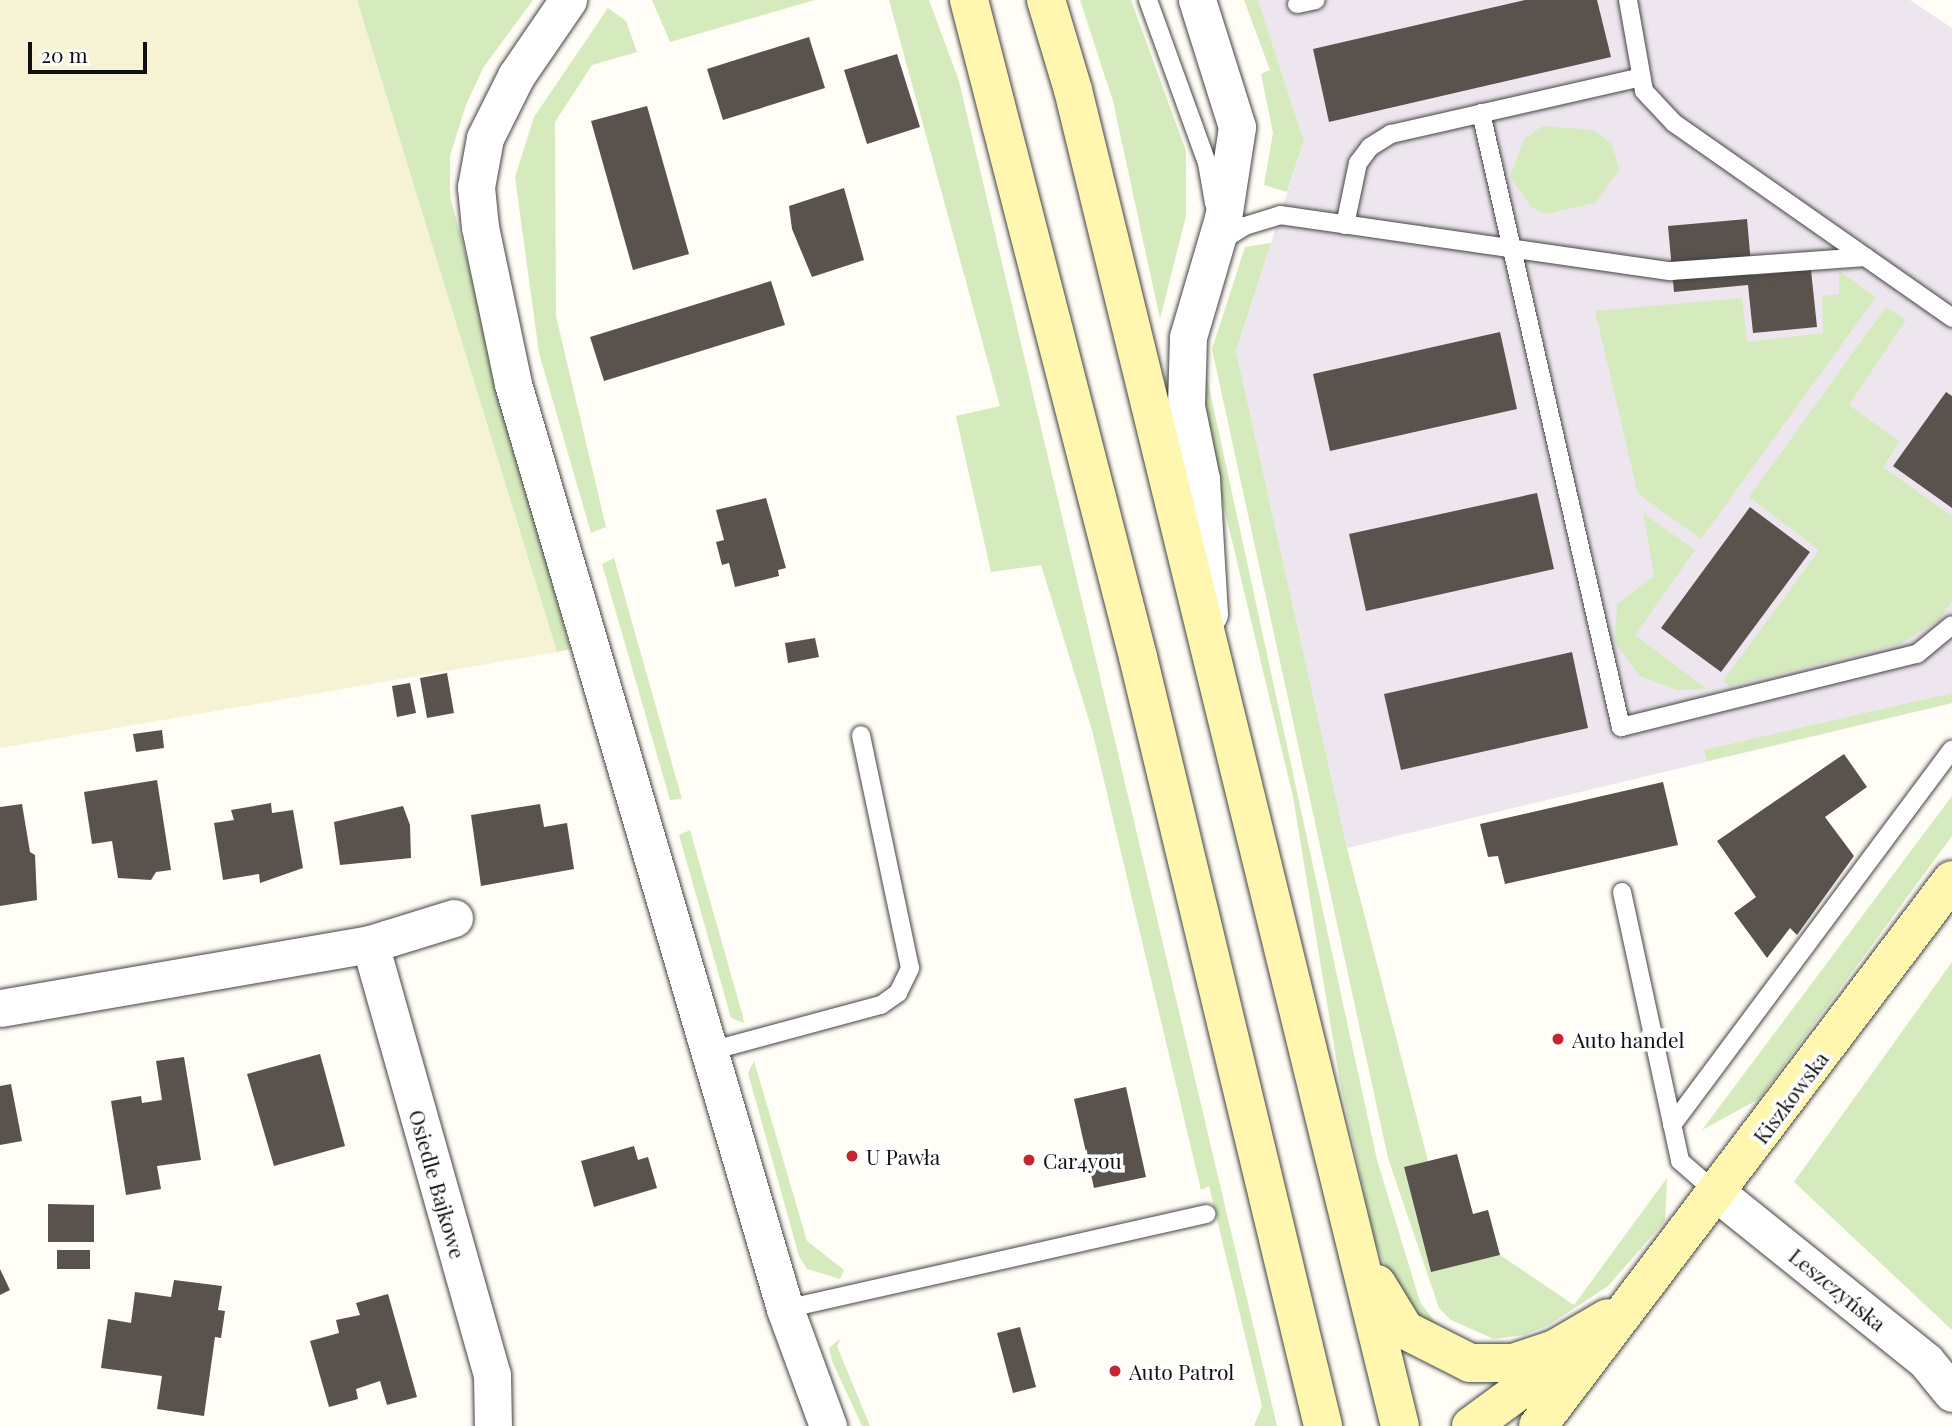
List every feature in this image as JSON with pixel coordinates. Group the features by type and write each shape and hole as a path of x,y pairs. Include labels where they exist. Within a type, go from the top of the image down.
{"main road":[{"path":"969,0 1134,644 1324,1426"},
{"path":"1046,0 1209,643 1400,1426"},
{"name":"Kiszkowska","path":"1538,1426 1622,1310 1717,1193 1952,880"},
{"path":"1354,1238 1405,1330 1470,1363 1513,1363 1555,1349 1622,1310"},
{"name":"Kiszkowska","path":"1471,1426 1529,1389 1622,1310"}],"street":[{"path":"568,0 516,76 485,138 476,187 480,226 513,384 714,1050 785,1309 828,1426"},
{"path":"1197,0 1237,127 1236,160 1188,337 1186,406 1209,553 1209,643"},
{"path":"0,1008 370,944 454,918"},
{"name":"Osiedle Bajkowe","path":"370,944 492,1376 493,1426"},
{"name":"Leszczyńska","path":"1717,1193 1926,1361 1952,1393"}],"lane":[{"path":"1148,0 1207,163 1215,245 1245,226 1280,215 1671,271 1865,257"},
{"path":"1297,5 1316,0"},
{"path":"1628,0 1644,91 1674,123 1952,318"},
{"path":"1345,225 1358,163 1370,146 1391,134 1641,77"},
{"path":"1481,113 1620,727 1917,654 1952,625"},
{"path":"714,1050 881,1005 898,993 910,968 861,735"},
{"path":"1672,1125 1952,750"},
{"path":"1622,892 1680,1161 1717,1193"},
{"path":"785,1309 1206,1214"}],"shaded area":[{"path":"0,0 357,0 557,652 0,748"},
{"path":"1258,0 1910,0 1952,28 1952,703 1347,848 1236,351 1304,141"}],"green space":[{"path":"357,0 533,0 483,68 466,105 450,156 450,196 570,649 557,652"},
{"path":"652,0 815,0 670,42"},
{"path":"889,0 929,0 959,81 1277,1426 1254,1426 1262,1406 1209,1186 1201,1190 1092,730 1041,565 991,572 956,416 1000,406"},
{"path":"1080,0 1131,0 1186,151 1186,216 1160,319 1113,101"},
{"path":"1244,0 1258,0 1304,141 1287,192 1264,185 1273,133 1261,74 1270,70"},
{"path":"608,8 626,21 637,52 592,65 555,122 556,316 606,527 591,533 539,353 515,177 534,117"},
{"path":"1543,126 1594,130 1612,144 1619,170 1595,203 1545,214 1531,207 1510,177 1524,139"},
{"path":"1271,243 1236,351 1347,848 1428,1161 1404,1168 1431,1271 1500,1255 1574,1305 1667,1178 1665,1221 1608,1286 1549,1325 1524,1335 1494,1339 1451,1320 1439,1308 1388,1158 1212,349 1245,247"},
{"path":"1839,271 1876,297 1701,539 1638,494 1595,311 1742,298 1747,342 1823,333 1822,296 1839,294"},
{"path":"1886,307 1906,320 1849,405 1900,442 1883,467 1952,516 1952,601 1939,620 1900,644 1730,686 1723,681 1819,550 1749,497"},
{"path":"1202,355 1377,1160 1420,1302 1444,1334 1424,1322 1394,1287 1375,1242 1340,1082 1293,797 1199,402"},
{"path":"1643,513 1695,550 1635,635 1707,689 1677,690 1640,676 1615,642 1617,604 1654,576"},
{"path":"614,558 682,799 670,800 602,564"},
{"path":"1952,693 1952,703 1707,761 1704,750"},
{"path":"1952,796 1952,836 1759,1099 1702,1130"},
{"path":"690,830 744,1023 731,1018 679,835"},
{"path":"1952,962 1952,1330 1794,1182"},
{"path":"754,1061 807,1241 844,1270 840,1279 807,1269 799,1256 748,1073"},
{"path":"841,1338 837,1346 870,1426 862,1426 832,1361 829,1348"}],"building":[{"path":"1525,0 1597,0 1611,57 1329,122 1313,49"},
{"path":"809,37 825,88 723,120 707,69"},
{"path":"897,54 920,127 867,144 844,70"},
{"path":"647,106 689,254 633,270 591,121"},
{"path":"844,188 864,260 812,277 792,229 789,206"},
{"path":"1747,219 1752,275 1811,270 1817,327 1753,333 1748,285 1674,292 1668,226"},
{"path":"771,281 785,325 604,381 590,337"},
{"path":"1500,332 1517,409 1330,451 1313,374"},
{"path":"1946,392 1952,396 1952,508 1893,466"},
{"path":"1537,493 1554,569 1366,611 1349,534"},
{"path":"766,498 786,568 778,570 779,576 735,587 729,563 722,565 716,542 724,540 716,510"},
{"path":"1750,507 1810,552 1721,672 1661,628"},
{"path":"815,638 819,657 788,663 785,643"},
{"path":"1572,652 1588,728 1401,770 1384,694"},
{"path":"447,673 454,713 427,718 420,678"},
{"path":"410,683 416,713 397,717 392,686"},
{"path":"162,730 164,748 136,752 133,734"},
{"path":"1844,754 1867,787 1825,817 1854,856 1797,935 1790,928 1767,958 1734,913 1756,897 1717,841"},
{"path":"157,780 171,870 156,872 151,880 118,878 112,841 92,844 84,792"},
{"path":"1663,782 1678,845 1505,884 1498,856 1488,857 1480,824"},
{"path":"271,803 272,813 293,810 303,868 260,883 259,874 223,880 214,823 234,820 231,810"},
{"path":"22,804 30,852 35,855 37,900 0,906 0,807"},
{"path":"540,804 544,827 567,823 574,869 481,886 471,815"},
{"path":"403,806 410,825 411,858 340,865 334,822"},
{"path":"320,1054 345,1146 274,1166 247,1074"},
{"path":"184,1057 201,1160 157,1166 161,1189 126,1195 111,1101 141,1096 142,1103 162,1100 156,1061"},
{"path":"11,1084 22,1141 0,1145 0,1086"},
{"path":"1126,1087 1146,1177 1094,1188 1074,1099"},
{"path":"634,1146 638,1160 648,1157 657,1188 594,1207 581,1161"},
{"path":"1457,1154 1473,1214 1488,1210 1500,1255 1431,1272 1404,1167"},
{"path":"48,1204 94,1205 94,1242 48,1242"},
{"path":"57,1250 90,1250 90,1269 57,1269"},
{"path":"0,1269 10,1290 0,1295"},
{"path":"174,1280 222,1286 218,1310 225,1311 221,1338 215,1337 204,1416 157,1409 162,1376 101,1368 108,1319 131,1323 135,1292 171,1297"},
{"path":"388,1294 417,1397 387,1405 380,1381 356,1389 358,1399 329,1407 310,1341 339,1333 336,1320 360,1315 356,1303"},
{"path":"1020,1327 1036,1387 1013,1393 997,1333"}],"place":[{"name":"Auto handel","path":"1558,1039"},
{"name":"U Pawła","path":"852,1156"},
{"name":"Car4you","path":"1029,1160"},
{"name":"Auto Patrol","path":"1115,1371"}]}
